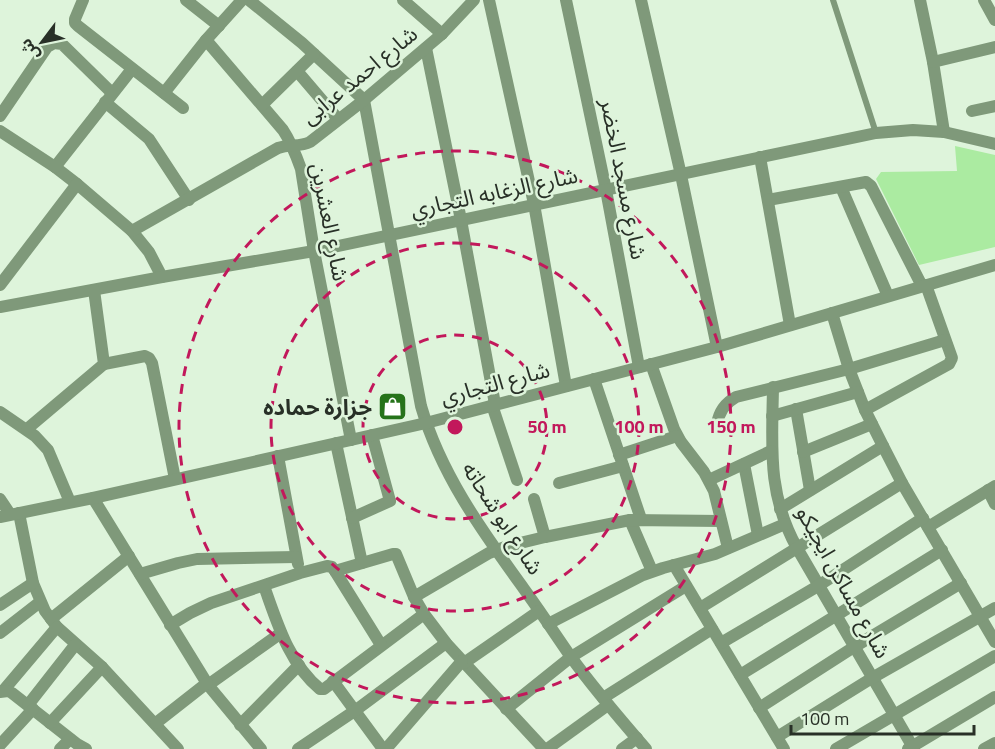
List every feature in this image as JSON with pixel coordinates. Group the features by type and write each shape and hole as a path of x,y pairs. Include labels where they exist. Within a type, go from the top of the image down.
{"street":[{"path":"83,0 75,23 183,108"},
{"path":"186,0 219,26"},
{"path":"164,93 206,40 242,0"},
{"path":"249,0 314,54 364,100"},
{"path":"403,0 442,34"},
{"name":"شارع احمد عرابى","path":"132,231 278,148 306,144 364,100 426,48 474,0"},
{"path":"489,0 534,204 567,386"},
{"name":"شارع مسجد الخضر","path":"567,0 645,366 677,436 714,490 728,548"},
{"path":"641,0 717,347"},
{"path":"920,0 945,132"},
{"path":"984,0 995,20"},
{"name":"شارع العشرين","path":"206,40 283,130 292,145 301,169 351,440"},
{"path":"0,117 47,47 51,43 62,44 149,140 189,200"},
{"path":"933,62 995,47"},
{"path":"426,48 461,220 493,404 517,480"},
{"path":"262,105 314,54"},
{"path":"55,167 132,69"},
{"path":"297,71 338,119"},
{"name":"شارع ابو شحاته","path":"364,100 419,395 426,423 443,464 496,550 548,624 605,702 646,749"},
{"path":"972,111 995,106"},
{"name":"شارع الزغابه التجاري","path":"0,307 315,251 876,133 913,129 945,132 995,144"},
{"path":"0,132 55,167 132,231 149,252 162,277"},
{"path":"760,157 790,325"},
{"path":"768,200 866,182 871,186 924,286 952,358 949,364 866,410"},
{"path":"0,285 77,184"},
{"path":"841,187 888,296"},
{"name":"شارع التجاري","path":"10,514 93,498 426,423 717,347 995,265"},
{"path":"94,290 104,364"},
{"path":"832,313 849,369 872,424 902,483 995,642"},
{"path":"717,424 723,408 731,400 741,395 849,369 945,340"},
{"path":"27,429 104,364 145,356 152,363 175,479"},
{"path":"594,379 621,461 635,520 652,571"},
{"name":"شارع مساكن ايجيكو","path":"773,387 771,451 775,490 785,524 796,548 894,714 911,748"},
{"path":"772,416 858,392"},
{"path":"796,409 810,490"},
{"path":"0,412 27,429 48,450 70,502"},
{"path":"803,452 872,424"},
{"path":"352,518 390,501 372,435"},
{"path":"559,483 621,461 677,436"},
{"path":"336,444 362,563"},
{"path":"780,508 883,446"},
{"path":"709,480 771,451"},
{"path":"278,456 300,573"},
{"path":"744,464 758,535"},
{"path":"700,608 902,483"},
{"path":"721,643 925,523 991,488 995,504"},
{"path":"93,498 207,684 261,749"},
{"path":"0,499 10,514 40,602 54,623 75,645 102,667 156,723 170,746"},
{"path":"534,499 545,537"},
{"path":"414,597 496,550 545,537 635,520 721,521"},
{"path":"548,624 652,571 702,558 785,524"},
{"path":"740,675 942,550"},
{"path":"335,571 396,554 414,597 446,643 545,749 605,702 712,629"},
{"path":"2,692 54,623 129,556"},
{"path":"140,574 197,559 296,557"},
{"path":"674,565 784,749"},
{"path":"170,625 211,603 327,566 332,567 335,571 381,645"},
{"path":"0,605 33,583"},
{"path":"759,708 854,647 961,583"},
{"path":"264,586 281,633 299,665 319,689 324,689 424,614"},
{"path":"506,709 572,657 686,586"},
{"path":"0,633 40,602"},
{"path":"777,737 872,678 995,609"},
{"path":"333,681 384,749 463,662 539,611"},
{"path":"156,723 207,684 281,633"},
{"path":"298,749 356,710 446,643"},
{"path":"0,745 75,645"},
{"path":"836,749 995,656"},
{"path":"240,725 299,665"},
{"path":"50,723 102,667"},
{"path":"2,692 10,692 86,749"},
{"path":"911,748 995,697"},
{"path":"622,749 637,738"},
{"path":"60,749 70,739"},
{"path":"984,749 995,743"}],"lane":[{"path":"833,0 876,133"}],"green space":[{"path":"955,146 995,155 995,247 919,265 876,179 881,172 957,171"}],"place":[{"name":"جزارة حماده","path":"393,407"}]}
